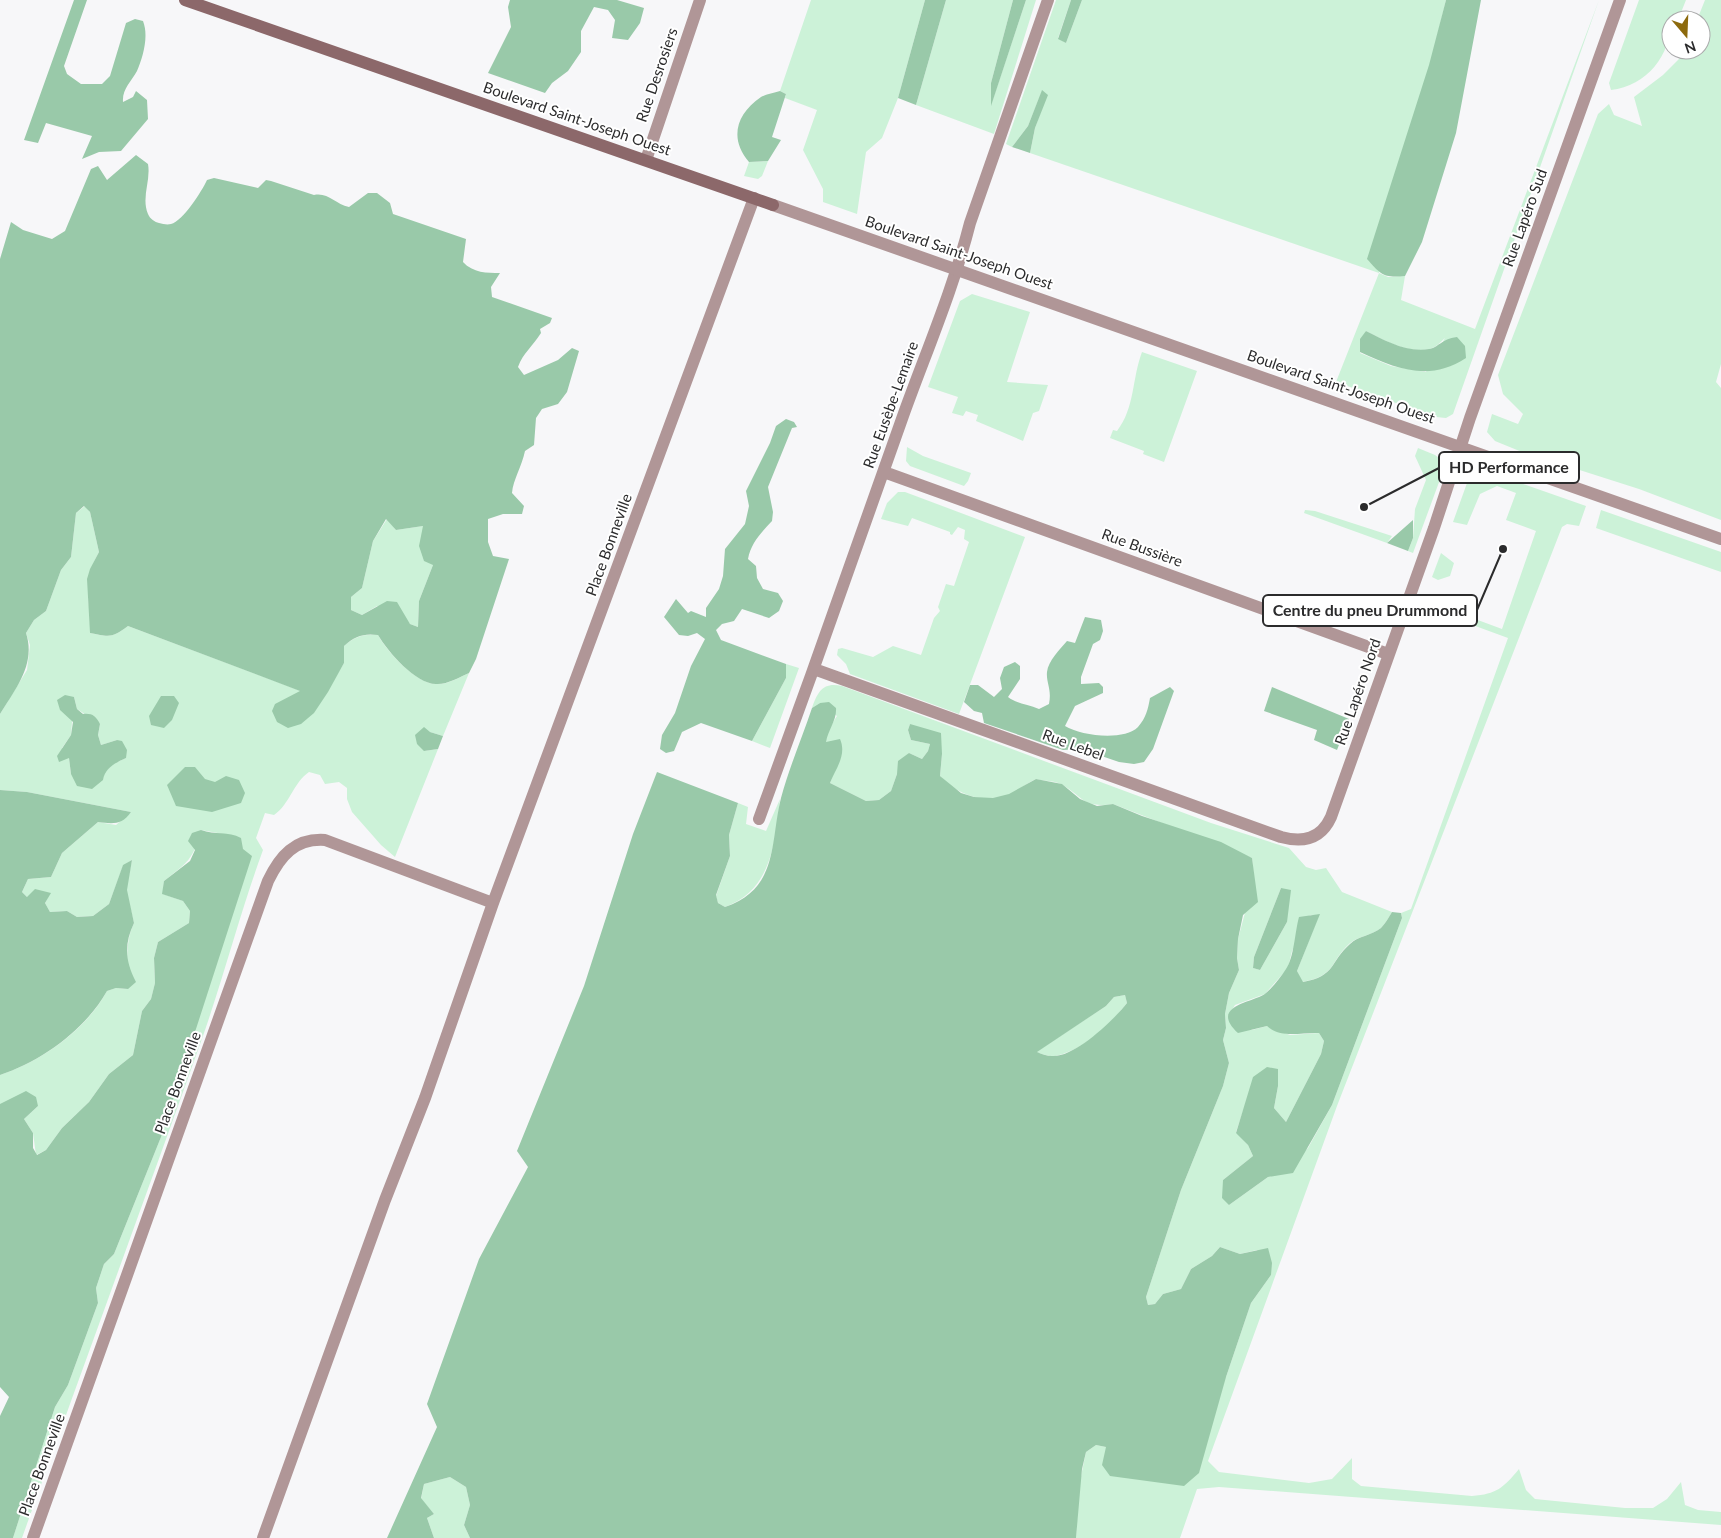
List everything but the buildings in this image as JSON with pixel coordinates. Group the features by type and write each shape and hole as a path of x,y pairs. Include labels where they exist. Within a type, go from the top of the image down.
{"main road":[{"name":"Boulevard Saint-Joseph Ouest","path":"185,0 210,4 773,205"}],"street":[{"name":"Rue Desrosiers","path":"646,160 700,0"},
{"name":"Rue Eusèbe-Lemaire","path":"759,820 958,270 970,223 1048,0"},
{"name":"Rue Lapéro Sud","path":"1461,447 1620,0"},
{"name":"Place Bonneville","path":"263,1538 385,1200 425,1098 494,904 754,198"},
{"name":"Boulevard Saint-Joseph Ouest","path":"773,205 1721,538"},
{"name":"Rue Lapéro Nord","path":"1321,832 1331,817 1461,447"},
{"name":"Rue Bussière","path":"884,472 1388,654"},
{"name":"Rue Lebel","path":"814,669 1281,837 1303,840 1321,832"},
{"name":"Place Bonneville","path":"33,1538 268,881 280,860 287,851 306,841 325,840 494,904"}],"green space":[{"path":"74,0 87,0 64,66 67,74 81,84 102,84 110,76 126,23 135,19 143,21 145,27 141,59 137,71 125,89 123,102 133,97 136,91 147,100 148,119 121,151 99,152 82,159 92,136 46,123 38,143 24,140"},
{"path":"510,0 617,0 644,8 640,23 628,40 612,38 615,20 608,10 594,7 581,31 581,52 568,71 552,83 545,93 488,73 511,27 508,7"},
{"path":"811,0 925,0 898,98 882,138 866,152 857,214 823,202 823,189 803,150 817,110 785,98 786,94 780,91"},
{"path":"925,0 946,0 916,105 898,98"},
{"path":"946,0 1013,0 991,83 991,105 1026,0 1036,0 994,134 916,105"},
{"path":"1013,0 1026,0 991,106 991,83"},
{"path":"1056,0 1071,0 1058,38 1066,43 1082,0 1446,0 1379,273 1030,153 1035,128 1047,95 1042,91 1028,126 1012,147 1006,144"},
{"path":"1071,0 1082,0 1066,43 1058,39"},
{"path":"1446,0 1481,0 1456,133 1422,242 1405,276 1387,276 1376,269 1367,259 1429,65"},
{"path":"1599,0 1453,414 1446,418 1436,417 1336,382 1379,273 1388,277 1405,276 1401,300 1475,329","holes":["1366,331 1396,345 1413,350 1429,349 1438,345 1445,338 1426,372 1391,366 1360,353"]},
{"path":"1639,0 1686,0 1682,10 1661,10 1661,57 1654,67 1636,82 1624,87 1611,90 1609,83"},
{"path":"1705,0 1721,0 1721,364 1716,382 1721,388 1721,520 1639,489 1517,450 1495,441 1487,432 1492,414 1518,424 1523,414 1503,394 1498,375 1598,114 1609,104 1614,115 1642,126 1634,97 1663,75 1678,60 1711,60 1711,10 1701,10"},
{"path":"1042,90 1048,95 1035,128 1030,153 1012,147 1028,126"},
{"path":"780,91 786,94 772,137 781,140 768,161 749,162 739,145 737,136 741,119 752,104 761,97"},
{"path":"136,155 148,164 145,201 148,214 154,221 166,224 176,222 197,198 207,180 214,178 258,188 266,180 271,181 314,195 323,195 349,207 368,193 377,193 390,203 393,214 466,239 463,262 467,266 485,272 500,273 491,287 492,297 552,318 550,323 540,329 541,333 520,362 518,367 524,375 558,360 572,348 579,351 567,392 558,404 542,409 536,418 534,445 525,451 512,493 524,506 522,514 503,514 488,519 488,542 493,556 509,559 476,659 469,673 444,683 428,683 403,666 388,650 378,635 368,634 360,636 344,646 344,663 314,713 301,724 288,728 277,722 272,711 275,704 300,691 128,626 110,636 90,633 87,579 99,552 90,512 84,506 76,513 71,557 61,570 46,611 34,620 26,633 28,655 23,675 0,714 0,259 11,222 23,230 52,239 65,231 91,169 98,166 107,180","holes":["386,519 396,530 423,526 419,546 424,561 433,565 419,601 418,627 410,624 397,602 387,601 362,615 351,610 351,597 362,588 373,541"]},
{"path":"768,161 762,176 758,179 744,176 749,162"},
{"path":"972,294 1030,312 1007,382 1048,385 1039,411 1033,413 1023,441 976,421 978,415 966,411 963,416 952,413 958,397 928,387 960,301"},
{"path":"1366,331 1396,345 1421,350 1432,348 1457,337 1465,346 1466,358 1439,370 1426,371 1400,368 1360,352 1360,339"},
{"path":"1142,352 1197,371 1164,462 1143,454 1144,451 1110,438 1113,430 1117,431 1127,413"},
{"path":"786,419 794,422 797,427 792,428 768,487 773,512 772,521 754,543 748,559 756,566 757,578 763,589 778,593 783,601 779,611 769,618 742,609 734,621 722,624 716,630 721,640 786,664 786,678 752,741 701,723 682,732 674,751 666,753 660,749 662,735 675,713 691,666 705,639 697,633 688,636 679,635 664,617 676,599 688,613 691,611 706,617 706,608 719,589 723,576 725,549 745,524 749,506 746,491 770,443 776,426"},
{"path":"907,447 923,456 971,473 968,481 964,486 910,466 906,461"},
{"path":"1418,448 1440,459 1442,474 1413,553 1408,551 1413,538 1415,509 1426,480 1415,456"},
{"path":"1480,469 1586,506 1579,526 1567,524 1562,527 1337,1106 1208,1461 1219,1472 1309,1483 1332,1479 1352,1458 1352,1479 1361,1486 1472,1496 1494,1492 1519,1469 1526,1490 1535,1499 1625,1508 1653,1508 1667,1499 1681,1482 1685,1505 1698,1510 1721,1512 1721,1525 1219,1487 1197,1489 1180,1538 1076,1538 1079,1486 1086,1452 1096,1445 1106,1447 1226,1377 1251,1303 1271,1275 1257,1250 1240,1254 1220,1247 1212,1256 1191,1269 1181,1289 1163,1294 1155,1304 1148,1305 1146,1297 1181,1190 1223,1086 1229,1063 1223,1040 1226,1028 1225,1014 1229,993 1239,970 1237,958 1238,939 1254,879 1252,858 1113,804 1096,805 1090,803 1063,785 1054,782 1036,779 1008,795 998,798 980,798 963,793 940,776 942,754 910,724 908,730 911,740 930,744 928,751 922,759 909,753 897,774 891,791 879,800 866,801 830,783 832,767 826,739 829,729 837,716 820,703 812,708 822,689 830,685 842,686 1211,823 1289,848 1306,867 1316,870 1326,868 1342,892 1392,912 1381,928 1349,944 1327,972 1302,982 1297,971 1319,915 1310,915 1292,951 1288,968 1265,994 1235,1005 1229,1015 1252,1030 1267,1026 1290,1035 1319,1033 1324,1041 1321,1054 1286,1122 1274,1108 1278,1086 1243,1111 1236,1132 1248,1145 1253,1156 1223,1180 1229,1205 1268,1177 1282,1173 1308,1148 1332,1105 1402,918 1401,913 1411,909 1508,638 1429,609 1423,603 1424,600 1502,629 1536,531 1506,520 1516,493 1497,486 1480,494 1467,525 1453,522 1471,472","holes":["1281,888 1287,922 1260,970 1253,968 1254,957"]},
{"path":"898,492 905,492 1025,537 959,714 850,674 846,664 837,655 838,649 842,648 873,657 893,646 921,655 934,618 940,611 938,607 946,584 954,586 969,542 964,539 965,530 958,527 952,535 950,532 912,518 908,526 881,519 887,503"},
{"path":"85,506 90,512 99,552 90,573 88,592 90,633 110,636 128,626 301,691 314,712 344,663 344,646 360,636 378,635 388,650 403,666 428,683 445,683 469,673 443,736 430,732 424,751 438,749 395,857 381,845 352,812 347,799 347,788 339,782 325,784 320,775 309,772 274,815 265,813 256,838 263,850 204,1033 22,1538 13,1538 55,1407 68,1385 98,1303 96,1288 104,1264 114,1254 161,1137 243,849 223,834 201,830 195,848 188,860 164,881 163,894 183,901 190,911 189,923 158,942 154,958 155,983 151,999 142,1011 133,1055 109,1074 89,1102 62,1128 46,1150 36,1155 33,1133 24,1119 38,1106 0,1104 0,1075 47,1053 87,1019 107,991 116,988 128,989 128,947 134,923 126,890 132,860 123,866 109,904 93,916 77,917 67,911 50,912 45,903 50,893 27,897 22,892 28,879 51,877 62,853 98,822 116,825 131,812 27,792 0,790 0,714 27,670 30,645 26,633 34,620 46,611 61,570 71,557 76,513","holes":["74,697 77,709 100,724 98,735 101,745 117,740 126,758 113,764 104,773 71,774 69,758 62,748 71,735"]},
{"path":"1305,510 1315,511 1392,536 1387,543 1304,513"},
{"path":"1601,510 1721,552 1721,572 1596,528"},
{"path":"387,519 396,530 423,526 433,565 419,601 418,627 410,624 400,612 377,606 362,615 351,610 351,597 362,588 373,541"},
{"path":"1413,520 1413,538 1408,551 1387,543"},
{"path":"1441,553 1454,563 1450,576 1438,580 1432,577"},
{"path":"1085,617 1101,620 1103,631 1100,640 1093,644 1081,677 1081,684 1099,683 1103,687 1103,693 1075,706 1065,726 1081,732 1102,736 1132,731 1143,720 1150,698 1170,687 1174,691 1153,749 1144,762 1134,764 1119,762 1081,749 1063,750 984,723 982,713 974,711 964,702 970,685 978,685 994,697 1002,689 1000,678 1004,667 1015,662 1020,666 1020,679 1008,697 1039,709 1049,704 1048,668 1055,655 1067,641 1075,643"},
{"path":"786,664 799,668 770,748 752,741 786,678"},
{"path":"1272,687 1349,719 1337,750 1314,740 1317,730 1264,711"},
{"path":"65,695 74,697 77,709 83,714 89,714 97,719 100,724 98,735 101,745 117,740 122,741 127,750 126,758 111,766 103,780 92,789 77,786 71,774 69,758 59,762 57,756 71,735 73,722 60,710 57,700"},
{"path":"161,696 174,696 179,703 172,720 164,728 151,725 149,716"},
{"path":"829,702 836,708 835,717 826,742 840,739 842,745 840,761 830,783 866,801 879,800 891,791 897,774 898,761 909,753 922,759 928,751 930,744 911,740 908,730 910,724 941,733 940,776 961,793 974,797 993,798 1009,794 1036,779 1062,784 1080,799 1097,806 1113,804 1142,816 1221,842 1252,858 1258,902 1243,915 1238,939 1237,958 1239,970 1229,993 1223,1040 1229,1063 1223,1086 1181,1190 1146,1297 1148,1305 1155,1304 1163,1294 1181,1289 1191,1269 1212,1256 1220,1247 1240,1254 1268,1248 1272,1263 1271,1275 1251,1303 1226,1377 1199,1473 1184,1486 1110,1476 1102,1465 1106,1447 1096,1445 1086,1452 1082,1469 1076,1538 470,1538 464,1525 470,1505 466,1487 450,1477 424,1484 421,1498 434,1514 427,1518 434,1538 387,1538 437,1427 427,1404 479,1259 528,1167 517,1151 584,986 633,834 657,772 738,803 729,835 730,856 716,895 718,903 725,907 742,899 755,889 764,876 773,847 781,798 788,776 812,708 820,703","holes":["1125,995 1127,1003 1093,1037 1071,1051 1052,1056 1037,1052 1106,1006 1114,997"]},
{"path":"424,727 430,732 443,736 438,749 424,751 417,744 415,735"},
{"path":"185,767 195,767 205,779 215,782 226,776 239,780 245,793 241,803 212,812 176,806 167,785"},
{"path":"0,790 27,792 131,812 117,823 98,822 62,853 51,877 28,879 22,892 27,897 35,889 51,893 45,903 50,912 67,911 77,917 93,916 109,904 123,865 132,860 127,890 134,923 127,945 127,952 132,974 136,982 128,989 116,988 107,991 87,1019 47,1053 0,1075"},
{"path":"780,799 773,848 762,877 753,889 741,899 725,907 718,903 716,896 730,856 729,835 738,803 748,807 746,824 766,831"},
{"path":"201,830 231,834 241,838 243,849 252,856 161,1137 114,1254 104,1264 96,1288 98,1303 68,1385 55,1407 13,1538 0,1538 0,1416 9,1397 0,1387 0,1104 26,1091 36,1097 38,1106 24,1119 33,1133 33,1148 37,1155 46,1150 62,1128 89,1102 109,1074 133,1055 142,1011 151,999 155,983 154,958 158,942 189,923 190,911 183,901 162,894 164,881 190,861 195,850 188,841 192,833"},
{"path":"1281,888 1291,890 1287,922 1260,970 1253,968 1254,957"},
{"path":"1392,912 1401,913 1402,918 1332,1105 1293,1173 1268,1177 1229,1205 1222,1198 1223,1180 1253,1156 1248,1145 1236,1133 1253,1077 1267,1067 1278,1069 1278,1086 1274,1108 1286,1122 1321,1054 1324,1041 1319,1033 1285,1034 1267,1026 1238,1033 1230,1024 1228,1016 1236,1006 1266,993 1282,975 1291,958 1299,917 1320,914 1297,971 1303,982 1327,972 1350,944 1381,928"},
{"path":"1125,995 1127,1003 1096,1036 1066,1053 1055,1056 1036,1052 1106,1006 1114,997"},
{"path":"450,1477 466,1487 470,1505 464,1525 470,1538 434,1538 427,1518 434,1514 421,1499 424,1484"}],"place":[{"name":"HD Performance","path":"1364,507"},
{"name":"Centre du pneu Drummond","path":"1503,549"}]}
